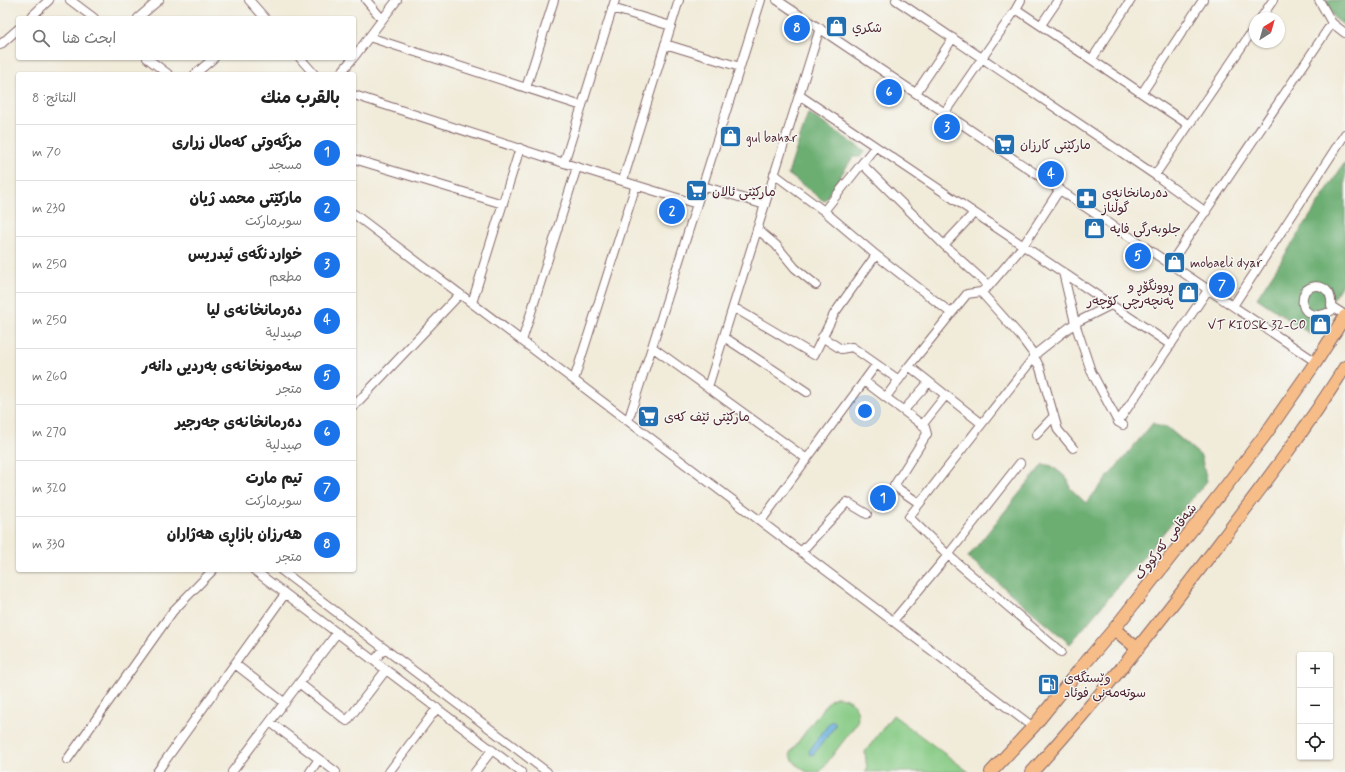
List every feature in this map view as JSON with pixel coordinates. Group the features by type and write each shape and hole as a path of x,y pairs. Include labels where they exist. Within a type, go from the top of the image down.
{"highway":[{"name":"شەقامی کەرکووک","path":"991,772 1033,727 1114,629 1255,448 1316,362 1345,315"},
{"path":"1032,772 1138,649 1263,486 1325,399 1345,367"},
{"path":"1114,629 1138,649"}],"street":[{"path":"32,16 49,0"},
{"path":"70,0 91,16"},
{"path":"140,16 159,0"},
{"path":"249,0 262,16"},
{"path":"366,0 382,19"},
{"path":"356,53 397,0"},
{"path":"526,88 554,0"},
{"path":"623,180 679,0"},
{"path":"628,421 761,0"},
{"path":"777,0 1316,362"},
{"path":"896,0 1155,175 1206,212"},
{"path":"945,112 1021,0"},
{"path":"1041,25 1058,0"},
{"path":"1092,59 1131,0"},
{"path":"1142,93 1203,0"},
{"path":"1265,12 1273,0"},
{"path":"1319,0 1332,23 1345,33"},
{"path":"564,163 614,4 670,26"},
{"path":"1016,9 1189,125"},
{"path":"1170,264 1332,23"},
{"path":"708,387 820,28"},
{"path":"0,45 16,31"},
{"path":"1155,175 1249,36"},
{"path":"369,37 582,106"},
{"path":"916,93 953,38"},
{"path":"665,44 740,67"},
{"path":"150,60 165,72"},
{"path":"198,72 212,60"},
{"path":"302,60 312,72"},
{"path":"342,72 351,60"},
{"path":"356,96 564,163 697,204"},
{"path":"799,96 1171,345"},
{"path":"1233,306 1345,134"},
{"path":"824,211 875,147"},
{"path":"472,303 520,148"},
{"path":"356,160 503,204"},
{"path":"862,164 944,245 990,286"},
{"path":"522,341 577,167"},
{"path":"774,174 824,211 876,255 951,314"},
{"path":"574,380 636,185"},
{"path":"703,186 765,206"},
{"path":"886,397 967,294 981,292 990,286 1024,246 1060,190"},
{"path":"944,245 974,213"},
{"path":"356,216 1033,727"},
{"path":"757,229 776,245 795,268 816,285"},
{"path":"733,307 814,355 834,314 876,255"},
{"path":"1063,272 1075,322 1092,371 1121,423 1208,290"},
{"path":"1331,311 1315,316 1306,310 1303,301 1305,291 1309,288 1317,286 1326,290 1330,295 1331,306 1345,315"},
{"path":"981,292 1021,337 1034,356 1046,385 1058,430 1073,448"},
{"path":"356,404 460,294"},
{"path":"1061,652 948,554 909,517 1034,356 1075,322 1111,305"},
{"path":"724,337 806,392"},
{"path":"822,337 841,349 852,347 899,380"},
{"path":"652,347 806,459"},
{"path":"761,521 876,365"},
{"path":"909,366 981,423"},
{"path":"864,381 925,427 927,434 894,486 919,503"},
{"path":"904,410 929,382"},
{"path":"923,424 946,395"},
{"path":"1036,435 1054,416"},
{"path":"893,621 1020,464"},
{"path":"801,552 847,502 867,514"},
{"path":"67,760 173,611 211,572"},
{"path":"257,572 521,772"},
{"path":"284,572 547,772"},
{"path":"157,772 285,594"},
{"path":"232,772 338,633"},
{"path":"374,661 384,649"},
{"path":"235,664 285,703"},
{"path":"299,683 347,721 386,670"},
{"path":"389,772 437,708"},
{"path":"270,722 336,772"},
{"path":"475,772 492,750"},
{"path":"310,772 319,759"}],"green space":[{"path":"1325,0 1345,0 1345,26 1334,18"},
{"path":"808,113 865,151 860,157 853,157 824,201 788,174"},
{"path":"1345,162 1345,280 1310,334 1257,298"},
{"path":"1153,423 1158,426 1167,427 1201,456 1207,481 1070,644 968,557 1043,464 1052,466 1068,479 1070,488 1086,503"},
{"path":"836,697 846,699 854,704 858,713 857,723 820,772 807,772 799,767 790,756 790,753 826,704"},
{"path":"893,715 969,772 865,772 867,769 865,752"}],"water":[{"path":"830,722 835,722 835,726 814,754 810,755 809,751"}],"place":[{"name":"شكري","path":"836,27"},
{"name":"هەرزان بازاڕی هەژاران","path":"797,28"},
{"name":"دەرمانخانەی جەرجیر","path":"889,92"},
{"name":"خواردنگەی ئیدریس","path":"947,127"},
{"name":"gul bahar","path":"731,137"},
{"name":"مارکێتی کارزان","path":"1004,144"},
{"name":"دەرمانخانەی لیا","path":"1051,174"},
{"name":"مارکێتی ئالان","path":"697,191"},
{"name":"دەرمانخانەی گوڵناز","path":"1086,199"},
{"name":"مارکێتی محمد ژیان","path":"672,211"},
{"name":"جلوبەرگی فایە","path":"1095,228"},
{"name":"سەمونخانەی بەردیی دانەر","path":"1138,256"},
{"name":"mobaeli dyar","path":"1175,262"},
{"name":"تیم مارت","path":"1222,285"},
{"name":"ڕوونگۆڕ و پەنچەرچی کۆچەر","path":"1189,292"},
{"name":"VT KIOSK 32-C0","path":"1321,324"},
{"name":"مارکێتی ئێف کەی","path":"648,416"},
{"name":"مزگەوتی کەمال زراری","path":"883,498"},
{"name":"وێستگەی سوتەمەنی فوئاد","path":"1049,684"}]}
